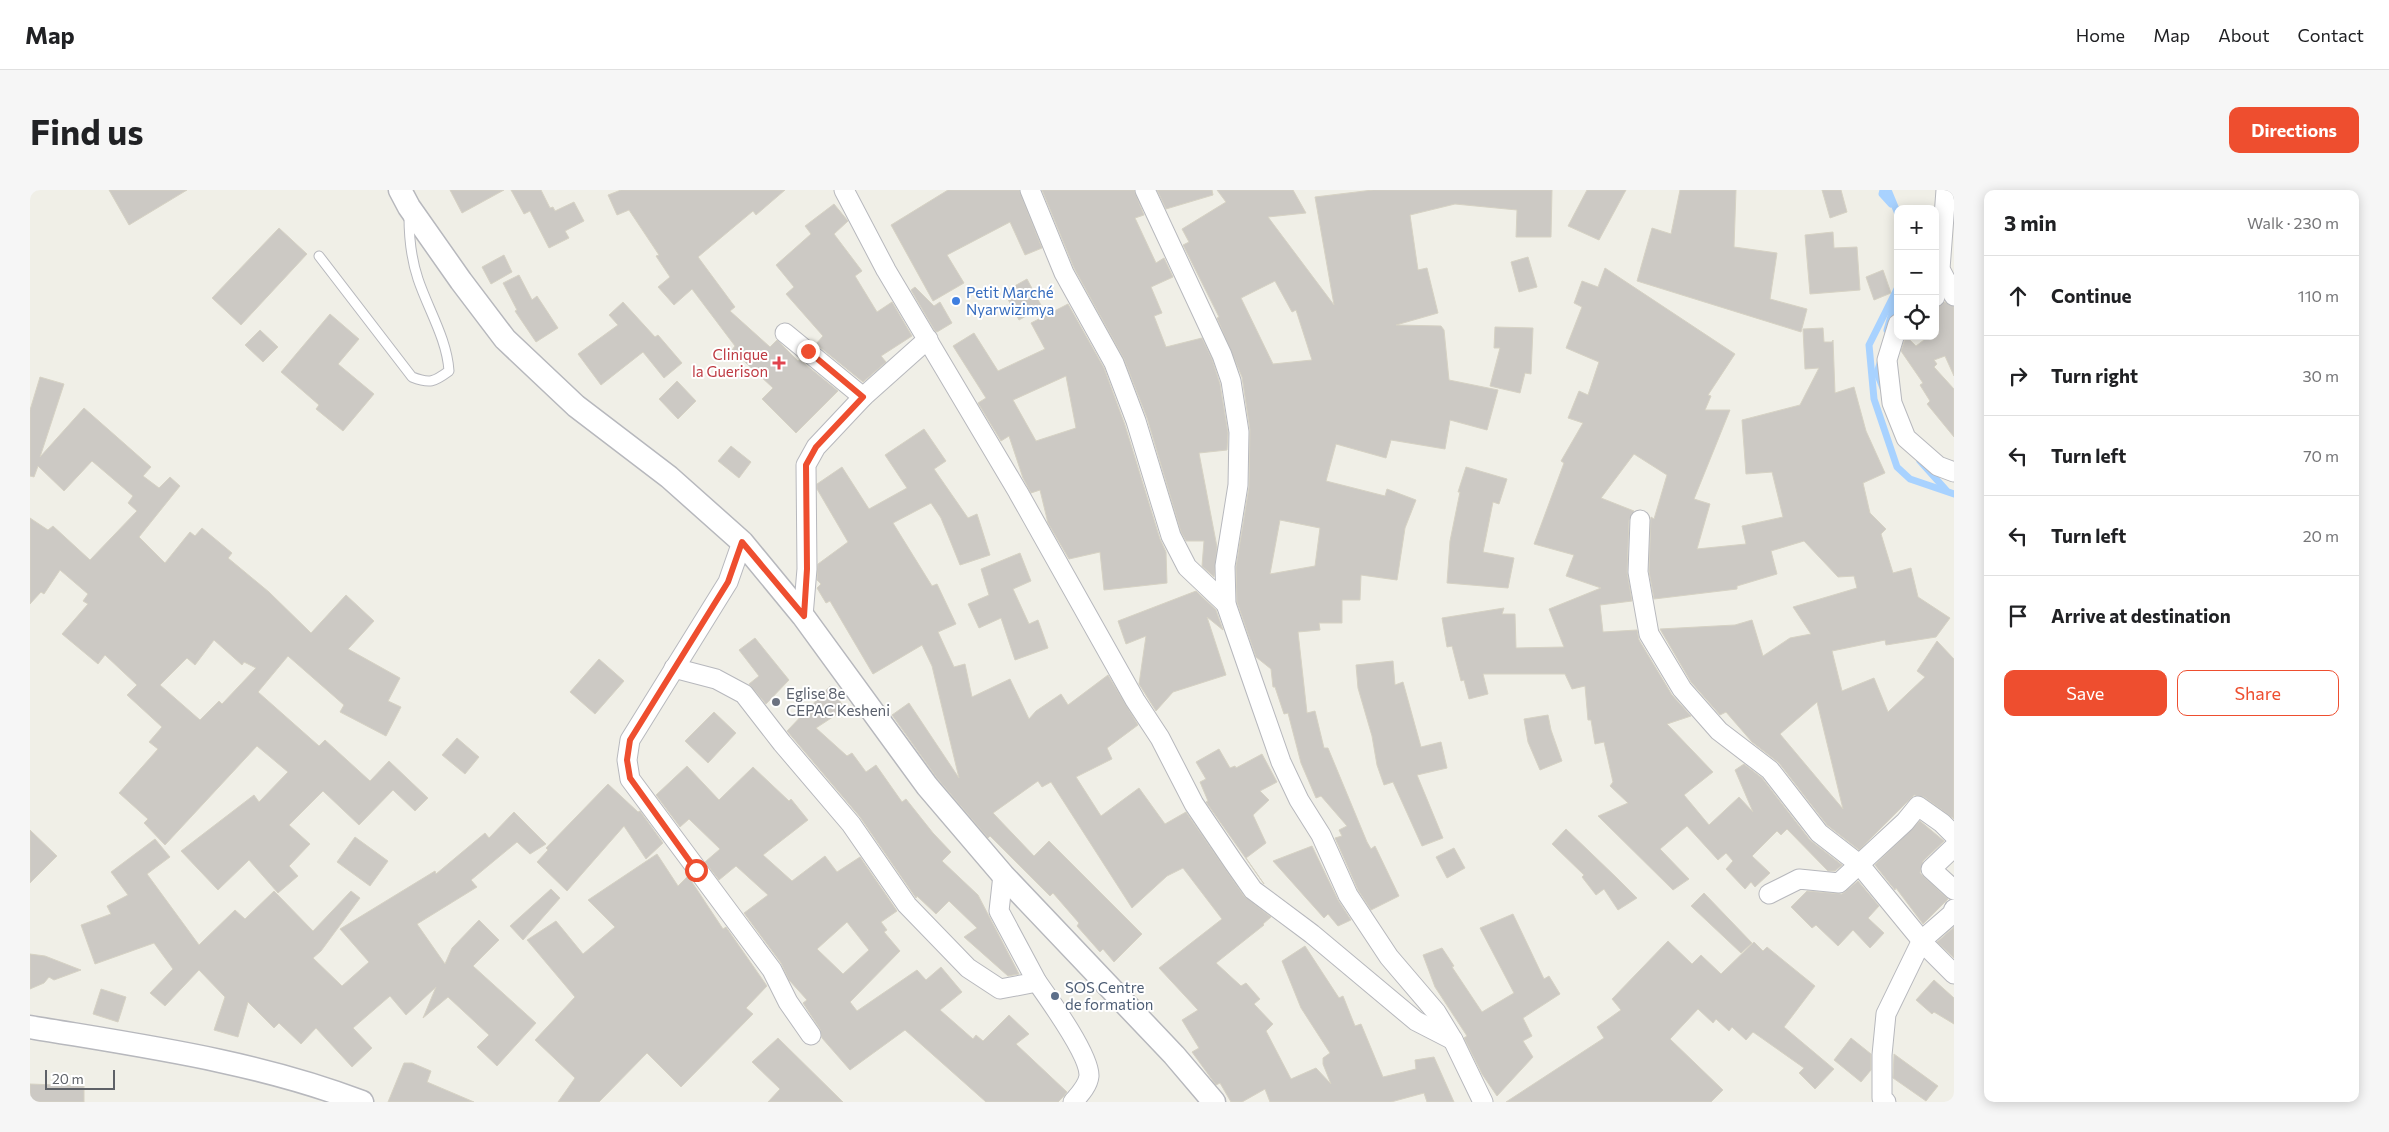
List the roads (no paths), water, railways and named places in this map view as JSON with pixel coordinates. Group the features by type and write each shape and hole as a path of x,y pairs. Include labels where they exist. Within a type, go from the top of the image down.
{"street":[{"path":"844,190 886,270 1109,651 1135,700 1160,738 1194,804 1254,890 1312,934 1416,1021 1453,1040"},
{"path":"1030,190 1064,273 1114,363 1136,421 1171,536 1187,567 1226,604"},
{"path":"1145,190 1222,356 1231,381 1239,432 1238,476 1225,566 1226,604 1281,762 1299,800 1321,835 1348,895 1389,957 1436,1012 1453,1040 1483,1102"},
{"path":"1935,295 1940,269 1946,190"},
{"path":"405,198 461,281 505,339 576,406 669,477 742,542 804,616 927,786 1003,875 1174,1055 1214,1102"},
{"path":"1940,269 1954,296"},
{"path":"785,333 863,397"},
{"path":"1894,338 1888,360 1892,403 1906,438 1938,466 1954,472"},
{"path":"804,616 807,569 806,465 816,447 863,397 928,339"},
{"path":"1640,520 1638,572 1649,634 1682,689 1719,731 1770,770 1819,833 1859,864 1922,940 1954,974"},
{"path":"742,542 728,582 630,740 627,760 630,778 772,970 788,1002 811,1035"},
{"path":"674,668 716,679 744,694 782,743 851,824 907,905 968,968 1000,989 1037,982"},
{"path":"1768,894 1799,879 1839,883 1905,822 1918,806 1942,823 1954,835"},
{"path":"1954,847 1931,869 1954,890"},
{"path":"1003,875 999,911 1037,982 1057,1010 1083,1059 1089,1076 1082,1092 1073,1102"},
{"path":"1886,1102 1882,1098 1882,1055 1886,1014 1922,940 1952,914 1954,909"},
{"path":"30,1027 217,1058 314,1084 362,1102"}],"lane":[{"path":"320,256 412,377 425,382 436,381 449,371 448,357 418,278 409,246 405,198"}],"waterway":[{"path":"1883,190 1882,194 1891,204"},
{"path":"1888,190 1894,205"},
{"path":"1894,295 1869,345 1874,399 1897,467 1910,479 1954,494"},
{"path":"1887,330 1894,306"},
{"path":"1881,360 1877,373 1883,388"},
{"path":"1920,461 1946,490"}],"place":[{"name":"Petit Marché Nyarwizimya","path":"956,301"},
{"name":"Clinique la Guerison","path":"779,363"},
{"name":"Eglise 8e CEPAC Kesheni","path":"776,702"},
{"name":"SOS Centre de formation","path":"1055,996"}]}
